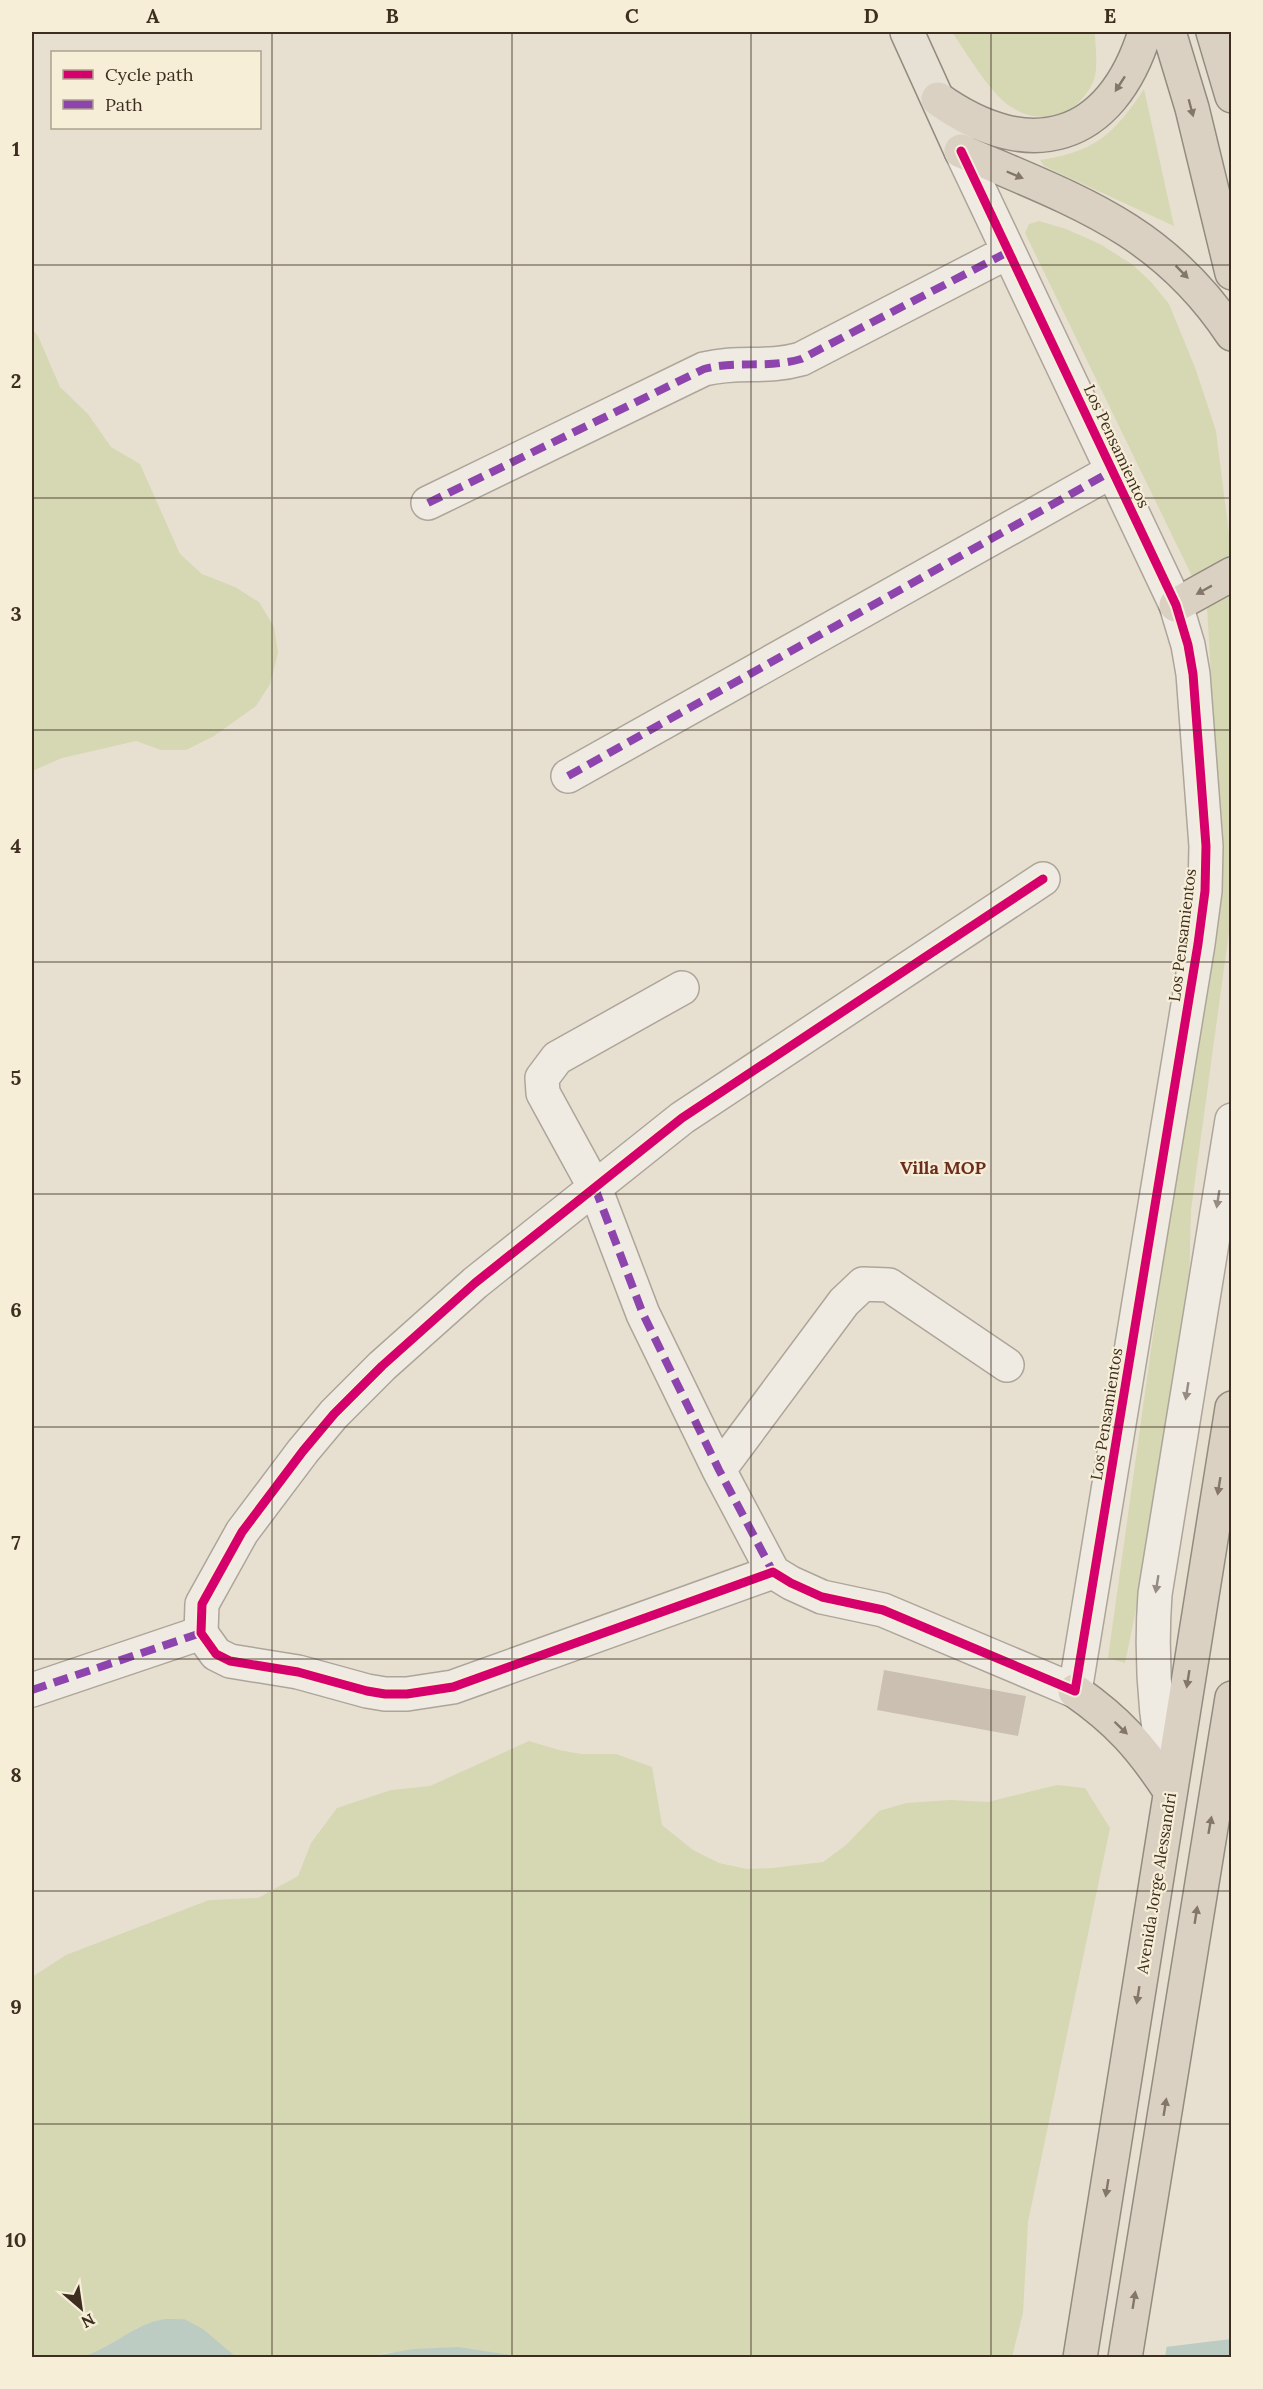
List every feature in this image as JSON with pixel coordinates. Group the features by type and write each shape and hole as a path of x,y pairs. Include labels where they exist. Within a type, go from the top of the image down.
{"highway":[{"path":"938,99 957,113 1001,131 1046,136 1067,132 1086,122 1116,92 1139,51 1145,32"},
{"path":"1169,32 1194,118 1232,273"},
{"path":"1213,32 1232,96"},
{"path":"961,151 1077,201 1111,218 1143,239 1172,262 1196,286 1232,334"},
{"path":"1176,605 1232,574"},
{"name":"Avenida Jorge Alessandri","path":"1080,2358 1232,1408"},
{"path":"1075,1691 1124,1730 1149,1759 1170,1791"},
{"path":"1125,2358 1232,1698"}],"main road":[{"name":"Los Pensamientos","path":"907,32 961,151"}],"street":[{"name":"Los Pensamientos","path":"961,151 1176,605 1188,645 1197,711 1206,846 1205,891 1075,1691"},
{"path":"428,503 704,369 724,364 782,365 801,359 1008,252"},
{"path":"568,776 1112,471"},
{"path":"773,1572 453,1687 407,1694 367,1691 298,1672 230,1661 216,1654 201,1633 202,1604 242,1532 334,1414 382,1366 475,1283 682,1118 1044,879"},
{"path":"682,988 557,1058 542,1078 543,1093 595,1188 643,1314 719,1470 773,1572 822,1597 883,1610 1075,1691"},
{"path":"1170,1791 1160,1749 1155,1707 1152,1665 1155,1594 1232,1120"},
{"path":"719,1470 844,1302 863,1284 889,1285 1007,1365"},
{"path":"32,1690 201,1633"}],"green space":[{"path":"952,32 1095,32 1095,77 1085,96 1063,113 1036,116 1023,113 998,96"},
{"path":"1144,89 1174,226 1044,166 1040,160 1075,152 1101,138 1123,118"},
{"path":"1039,221 1066,229 1100,244 1133,265 1169,304 1196,370 1216,431 1231,550 1231,917 1191,1210 1188,1325 1159,1498 1125,1663 1108,1658 1221,847 1207,607 1025,233 1029,224"},
{"path":"32,329 38,336 60,387 88,414 111,447 140,464 180,554 202,574 235,587 259,602 274,627 278,653 270,684 256,706 214,736 186,750 161,750 136,741 62,758 32,771"},
{"path":"529,1741 581,1754 616,1754 652,1767 662,1825 693,1850 719,1863 747,1869 823,1862 846,1845 879,1811 906,1803 950,1800 988,1802 1057,1785 1085,1788 1110,1828 1028,2222 1023,2313 1012,2357 523,2358 459,2347 385,2353 366,2358 236,2358 203,2329 160,2320 137,2328 92,2355 32,2358 32,1977 66,1955 209,1900 258,1898 298,1876 311,1843 337,1808 391,1790 430,1786"}],"shaded area":[{"path":"163,2319 184,2319 203,2329 236,2357 81,2357 149,2323"},
{"path":"1231,2339 1231,2357 1082,2357"},
{"path":"459,2347 523,2357 366,2357 414,2349"}],"pier":[{"path":"1167,2344 1165,2358 1079,2358 1082,2355"}],"building":[{"path":"884,1670 1026,1696 1018,1736 877,1710"}],"marked path":[{"path":"428,503 704,369 729,365 776,364 801,359 1008,252"},
{"path":"568,776 1112,471"},
{"path":"595,1188 643,1314 719,1470 773,1572"},
{"path":"32,1690 201,1633"}],"cycle path":[{"path":"961,151 1176,605 1188,645 1193,674 1206,846 1205,891 1198,944 1075,1691 883,1610 822,1597 773,1572 453,1687 407,1694 367,1691 298,1672 230,1661 216,1654 201,1633 202,1604 242,1532 334,1414 382,1366 475,1283 682,1118 1043,879"}],"district":[{"name":"Villa MOP","path":"943,1168"}]}
